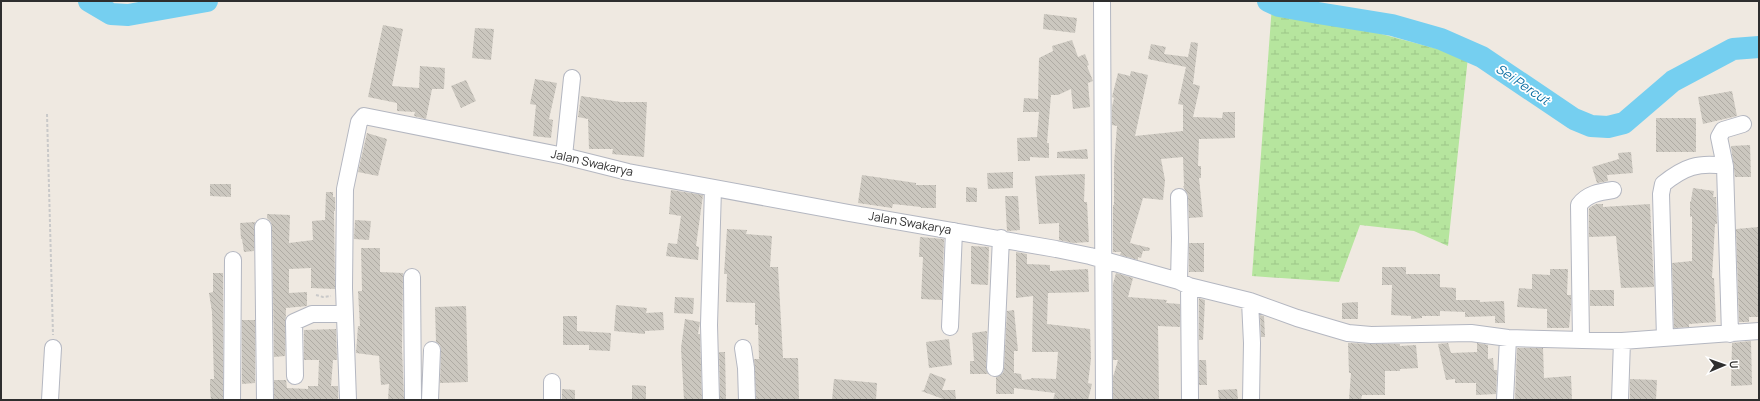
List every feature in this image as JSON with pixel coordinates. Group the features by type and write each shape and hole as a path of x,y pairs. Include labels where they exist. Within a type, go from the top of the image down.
{"street":[{"path":"1102,1 1104,400"},
{"path":"564,156 572,78"},
{"name":"Jalan Swakarya","path":"348,400 345,314 345,189 359,122 364,116 564,156 628,172 1056,249 1103,260 1250,301 1297,318 1348,333 1371,335 1471,333 1508,338 1622,341 1759,331"},
{"path":"1730,334 1724,166 1719,137 1725,129 1743,124"},
{"path":"1664,338 1661,194 1663,184 1683,170 1694,165 1712,164 1724,166"},
{"path":"711,400 709,325 713,188"},
{"path":"1581,340 1578,205 1584,198 1595,193 1613,190"},
{"path":"1179,197 1180,238 1190,398"},
{"path":"263,227 265,400"},
{"path":"950,327 954,231"},
{"path":"995,368 1000,238"},
{"path":"232,400 233,260"},
{"path":"412,277 414,400"},
{"path":"1250,301 1252,342 1251,400"},
{"path":"295,376 294,322 312,314 345,314"},
{"path":"1505,400 1508,338"},
{"path":"1620,400 1622,341"},
{"path":"50,400 53,348"},
{"path":"743,348 746,368 747,400"},
{"path":"430,400 432,350"},
{"path":"552,382 552,400"}],"path":[{"path":"47,114 53,348"}],"green space":[{"path":"1272,5 1468,57 1448,246 1414,231 1360,225 1339,282 1252,276"}],"building":[{"path":"1044,14 1077,18 1075,33 1043,29"},
{"path":"383,25 403,29 392,86 419,88 420,66 445,68 444,89 432,89 426,119 414,116 415,112 397,111 397,103 368,97"},
{"path":"475,28 494,29 491,60 472,58"},
{"path":"1072,40 1078,57 1085,54 1089,65 1087,66 1093,81 1088,83 1090,107 1073,109 1071,89 1058,95 1051,95 1047,143 1049,143 1049,158 1030,157 1030,161 1018,161 1017,138 1037,137 1039,112 1023,112 1024,98 1038,99 1039,58 1053,51 1052,46"},
{"path":"1191,42 1198,43 1193,84 1200,86 1193,117 1222,118 1223,112 1235,112 1235,138 1199,139 1198,166 1201,166 1201,178 1199,178 1203,217 1189,218 1188,196 1183,186 1183,157 1161,159 1165,180 1163,200 1143,198 1130,243 1150,248 1149,251 1143,251 1141,258 1138,257 1138,260 1120,255 1121,252 1113,252 1114,164 1117,126 1112,125 1112,107 1114,98 1112,97 1118,73 1130,76 1131,71 1148,75 1135,136 1183,131 1183,105 1178,104 1186,67 1148,59 1151,44 1166,47 1164,54 1188,57"},
{"path":"535,79 557,83 549,119 553,120 551,138 533,136 536,105 530,104"},
{"path":"466,80 476,101 461,108 451,86"},
{"path":"1732,91 1737,116 1703,124 1698,97"},
{"path":"581,96 621,102 647,102 644,157 612,154 613,149 589,149 588,119 578,117"},
{"path":"1656,118 1696,118 1696,152 1656,152"},
{"path":"367,133 387,139 378,176 358,172"},
{"path":"1750,145 1751,177 1735,177 1731,146"},
{"path":"1087,149 1088,159 1057,158 1057,152"},
{"path":"1631,152 1633,173 1607,175 1608,181 1597,183 1592,167 1619,159 1618,153"},
{"path":"1013,172 1013,188 988,189 987,173"},
{"path":"1085,174 1084,202 1087,202 1089,242 1073,243 1059,240 1059,223 1039,224 1035,176"},
{"path":"862,175 916,183 916,185 936,185 936,208 921,208 893,204 892,208 858,203"},
{"path":"210,184 231,184 231,197 210,196"},
{"path":"966,187 977,188 977,202 966,202"},
{"path":"1693,188 1714,191 1713,197 1716,197 1717,224 1715,224 1712,278 1714,278 1716,322 1689,324 1689,327 1674,328 1672,263 1692,261 1692,216 1690,217 1690,202"},
{"path":"671,190 703,195 696,246 699,247 698,260 666,256 668,243 677,244 681,216 669,214"},
{"path":"326,192 333,192 333,197 335,197 335,289 311,288 311,268 289,269 289,293 307,292 307,306 286,308 285,356 274,357 272,227 271,222 267,218 267,214 290,215 289,243 313,240 312,221 325,220"},
{"path":"1005,196 1018,196 1020,230 1007,231"},
{"path":"1596,204 1603,204 1603,207 1650,204 1654,287 1621,288 1616,236 1589,237 1589,208"},
{"path":"355,220 371,221 369,240 354,239"},
{"path":"255,222 254,251 244,252 240,223"},
{"path":"1759,227 1759,317 1749,317 1749,322 1739,322 1736,229"},
{"path":"727,229 747,230 746,234 772,236 770,267 778,267 783,358 798,358 799,400 756,400 754,359 759,359 758,325 755,325 755,303 726,302 727,274 724,274"},
{"path":"920,237 944,239 942,300 921,299 923,257 919,257"},
{"path":"1189,243 1204,243 1204,272 1189,272"},
{"path":"971,246 989,247 988,285 971,284"},
{"path":"361,248 380,248 380,272 403,273 402,348 404,400 388,400 389,384 381,385 379,356 356,353 358,326 360,326 358,291 362,291"},
{"path":"1016,252 1027,254 1027,264 1050,265 1050,271 1088,269 1089,292 1048,293 1047,324 1090,329 1091,359 1088,383 1092,384 1088,400 1053,400 1055,393 1014,388 1014,394 996,394 996,377 1003,373 1004,368 1007,311 1014,310 1018,351 1014,351 1014,373 1021,374 1022,380 1031,378 1056,379 1058,352 1032,352 1033,296 1016,298"},
{"path":"1382,267 1406,267 1406,274 1440,274 1440,287 1456,288 1456,300 1480,300 1480,302 1504,301 1505,323 1495,323 1495,316 1465,317 1465,312 1440,311 1440,316 1422,316 1422,318 1411,319 1411,316 1391,315 1392,285 1382,285"},
{"path":"1550,269 1568,269 1567,295 1571,295 1569,328 1547,328 1547,309 1517,307 1519,288 1532,289 1532,274 1550,275"},
{"path":"213,273 223,273 223,400 211,400 210,390 210,379 214,379 212,312 209,293 213,292"},
{"path":"1116,273 1133,278 1128,297 1167,300 1166,303 1180,304 1180,327 1158,326 1159,400 1113,400 1113,377 1118,360 1113,360 1113,284"},
{"path":"1590,290 1614,290 1614,306 1590,306"},
{"path":"675,297 694,298 693,314 674,313"},
{"path":"1199,298 1205,300 1203,340 1199,340"},
{"path":"1358,302 1358,319 1342,319 1342,303"},
{"path":"616,305 647,308 646,313 663,312 664,330 645,331 645,334 614,331"},
{"path":"466,306 468,382 440,383 441,350 440,345 436,342 435,307"},
{"path":"1260,315 1264,316 1265,337 1261,337"},
{"path":"563,316 577,316 577,331 611,333 610,351 589,350 589,345 563,345"},
{"path":"685,319 700,322 698,334 700,334 702,400 684,400 681,348"},
{"path":"242,320 255,320 255,383 242,384"},
{"path":"336,329 337,360 333,360 331,386 338,386 338,400 274,400 274,380 286,380 287,388 308,389 308,386 318,386 319,360 304,360 304,330"},
{"path":"987,331 986,368 988,374 970,374 970,361 974,361 972,333"},
{"path":"949,339 952,365 929,368 926,342"},
{"path":"1751,341 1752,385 1731,386 1732,343"},
{"path":"1348,343 1400,344 1400,346 1416,345 1418,368 1400,369 1400,371 1385,371 1385,395 1362,395 1361,400 1349,400 1351,373 1349,373"},
{"path":"1448,343 1451,353 1477,352 1477,343 1488,345 1488,359 1493,358 1494,370 1497,370 1496,394 1476,395 1476,383 1455,383 1455,379 1446,380 1438,344"},
{"path":"1517,348 1543,348 1544,378 1571,376 1572,400 1515,400"},
{"path":"719,352 725,352 726,400 720,400"},
{"path":"1199,360 1206,360 1207,385 1199,385"},
{"path":"930,373 946,379 942,390 955,390 956,400 946,400 921,391 924,390"},
{"path":"834,379 877,383 876,400 832,400"},
{"path":"1630,379 1657,380 1656,400 1630,400"},
{"path":"632,385 646,386 646,400 632,400"},
{"path":"562,389 575,390 575,400 562,400"},
{"path":"1237,389 1238,400 1219,400 1218,390"}],"waterway":[{"name":"Sei Percut","path":"89,1 111,14 128,15 207,1"},
{"name":"Sei Percut","path":"1268,1 1279,6 1392,25 1441,39 1482,57 1574,119 1591,126 1608,127 1624,123 1673,81 1733,49 1759,47"}]}
